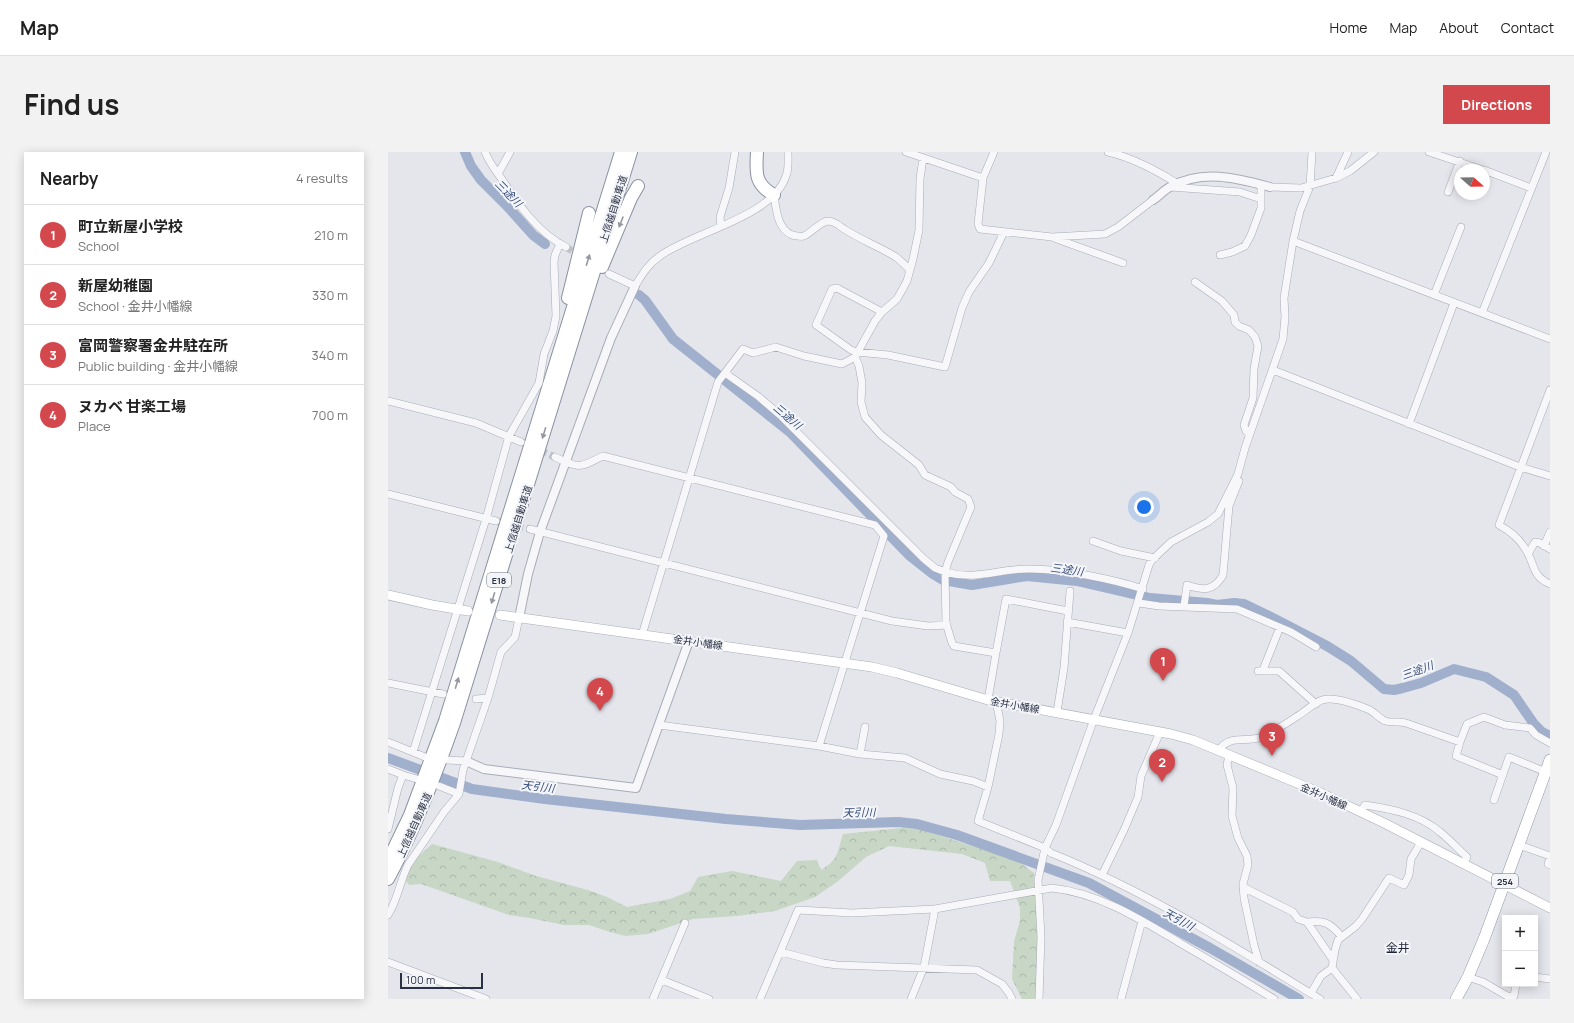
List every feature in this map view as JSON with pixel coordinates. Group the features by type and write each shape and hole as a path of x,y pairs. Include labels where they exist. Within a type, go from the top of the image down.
{"highway":[{"name":"上信越自動車道","path":"436,760 453,697 621,152"},
{"name":"上信越自動車道","path":"388,879 406,845 428,781 473,664 631,152"},
{"path":"757,152 756,175 766,190 774,195"},
{"path":"760,152 760,176 774,195"},
{"path":"556,396 597,280 631,198 638,186"},
{"path":"544,404 589,213"},
{"name":"254","path":"1456,999 1468,977 1550,760"},
{"name":"上信越自動車道","path":"388,861 428,781"}],"main road":[{"path":"388,595 468,611"},
{"name":"金井小幡線","path":"500,615 845,663 897,673 992,701 1094,719 1193,740 1321,793 1550,908"}],"street":[{"path":"413,752 486,519 509,436 538,383 544,354 553,331 556,316 554,262 555,254 563,246 541,229 523,210 490,165 485,152"},
{"path":"498,174 510,152"},
{"path":"721,226 720,217 729,188 735,152"},
{"path":"388,915 393,906 408,865 444,812 459,794 463,770 488,698 501,652 515,638 528,574 540,532 611,338 635,286 646,269 658,256 669,249 760,208 779,190 787,176 788,152"},
{"path":"906,152 983,178"},
{"path":"994,152 983,178 978,224 980,229 1052,237 1123,263"},
{"path":"1108,152 1121,155 1154,169 1178,184"},
{"path":"1039,999 1041,937 1038,880 1045,848 1056,825 1094,719 1128,633 1139,603 1150,565 1154,558 1171,542 1208,522 1218,514 1238,474 1250,433 1283,339 1285,317 1284,298 1293,241 1300,211 1310,186 1312,152"},
{"path":"1336,178 1348,152"},
{"path":"1052,237 1105,234 1170,187 1197,177 1208,176 1240,179 1270,187 1301,188 1336,178 1350,171 1374,152"},
{"path":"1429,152 1468,164"},
{"path":"1482,313 1546,152"},
{"path":"642,635 718,382 738,353 743,349 753,353 776,347 804,356 842,364 856,355 882,312 897,299 907,281 913,259 918,230 920,179 924,158"},
{"path":"1448,192 1460,161"},
{"path":"1490,172 1531,188"},
{"path":"1220,255 1232,252 1245,246 1251,235 1260,208 1261,184"},
{"path":"1170,187 1240,192 1260,198"},
{"path":"774,195 778,217 789,234 803,236 827,221 834,222 855,236 894,256 910,270"},
{"path":"1434,295 1461,227"},
{"path":"856,355 888,355 945,367 962,308 969,292 989,263 1004,232"},
{"path":"1293,241 1550,340"},
{"path":"609,274 635,286"},
{"path":"1195,282 1222,301 1234,315 1239,326 1249,330 1255,337 1258,346 1254,369 1253,398 1244,425 1246,431 1250,433"},
{"path":"882,312 837,288 832,289 816,325 856,355 862,383 861,402 866,417 881,435 919,465 925,475 951,487 956,492 968,499 971,507 945,572 947,625 954,646 996,653"},
{"path":"1409,424 1454,303"},
{"path":"1273,370 1520,467 1550,476"},
{"path":"725,373 759,397 780,415 924,559 935,568 954,575 982,575 1019,569 1048,570 1086,576 1143,589"},
{"path":"1550,390 1499,525 1511,532 1526,549 1535,572 1543,581 1550,584"},
{"path":"388,401 476,423 521,442"},
{"path":"1184,606 1187,585 1197,589 1207,589 1219,582 1223,575 1229,506 1235,493 1248,449"},
{"path":"555,457 569,465 576,466 586,465 603,456 875,525 884,536 819,746"},
{"path":"388,494 496,521"},
{"path":"530,529 892,621 928,626 947,625"},
{"path":"1528,554 1534,542 1547,547 1550,532"},
{"path":"1093,541 1121,552 1154,558"},
{"path":"1057,712 1064,668 1070,591"},
{"path":"1068,612 1006,599 996,653 992,701 1000,721 999,734 988,787 978,821 1045,848 1051,853 1102,875 1173,910 1320,999"},
{"path":"1139,603 1159,606 1237,609 1280,627 1316,647"},
{"path":"1067,622 1128,633"},
{"path":"1280,627 1260,671 1279,671 1316,704"},
{"path":"388,742 436,760 466,761 484,769 636,788 689,641"},
{"path":"388,683 443,694"},
{"path":"476,699 488,698"},
{"path":"1219,750 1224,743 1238,739 1256,739 1262,737 1316,704 1324,700 1332,699 1369,710 1383,720 1391,722 1401,721 1460,742"},
{"path":"1503,775 1456,756 1468,724 1484,717 1505,725 1530,728 1536,735 1550,743"},
{"path":"659,725 819,746 860,754 905,758 940,774 973,781 988,787"},
{"path":"860,754 865,727"},
{"path":"1102,875 1138,798 1141,776 1160,732"},
{"path":"1229,755 1227,765 1233,788 1232,816 1238,838 1247,856 1248,865 1243,886 1244,898 1250,929 1259,962"},
{"path":"1494,800 1509,757 1546,772"},
{"path":"388,769 402,775 428,781 459,794"},
{"path":"388,829 402,775"},
{"path":"1360,812 1365,806 1372,807 1400,812 1422,821 1439,831 1467,857 1464,864"},
{"path":"1311,993 1321,976 1332,968 1338,940 1356,926 1389,878 1404,885 1409,875 1411,858 1421,842"},
{"path":"1519,845 1550,857 1548,864 1550,865"},
{"path":"1243,886 1293,912 1298,919 1307,922 1319,921 1332,925 1342,937"},
{"path":"760,999 798,910 852,913 935,909 1052,888 1081,894 1112,905 1142,921 1273,999"},
{"path":"911,999 924,968 935,909"},
{"path":"1121,999 1142,921"},
{"path":"1307,922 1333,960"},
{"path":"654,999 685,923"},
{"path":"781,952 824,964 920,969 977,970 1002,984 1012,999"},
{"path":"388,962 486,999"},
{"path":"1332,968 1358,999"},
{"path":"1468,977 1483,982 1509,997 1515,998 1516,987"},
{"path":"1538,977 1550,979"},
{"path":"662,980 709,999"}],"green space":[{"path":"902,828 920,829 1018,861 1034,873 1039,938 1037,999 1022,999 1012,979 1014,941 1020,921 1020,908 1010,881 990,881 985,863 962,854 889,846 866,857 837,882 815,897 775,911 737,916 693,919 648,934 625,936 589,925 564,925 509,915 421,884 409,885 404,879 412,862 432,844 498,862 536,876 588,890 627,907 670,899 690,891 698,877 732,871 781,881 797,861 817,860 821,870 834,859 843,834"}],"waterway":[{"name":"三途川","path":"465,152 471,166 481,180 533,235 545,244"},
{"name":"三途川","path":"639,295 645,300 673,339 790,432 909,555 943,580 972,585 1027,576 1077,581 1150,598 1217,605 1234,603 1244,604 1327,646 1351,661 1384,689 1394,690 1421,683 1454,669 1486,677 1514,695 1534,724 1542,732 1550,736"},
{"name":"天引川","path":"388,758 472,789 545,799 726,819 800,825 898,822 917,824 957,835 1089,883 1210,948 1299,999"}],"tunnel":[{"path":"566,247 581,257"},
{"path":"521,442 555,457"},
{"path":"496,521 530,529"}],"place":[{"name":"町立新屋小学校","path":"1163,681"},
{"name":"ヌカベ 甘楽工場","path":"600,711"},
{"name":"富岡警察署金井駐在所","path":"1272,756"},
{"name":"新屋幼稚園","path":"1162,782"}],"district":[{"name":"金井","path":"1398,947"}]}
